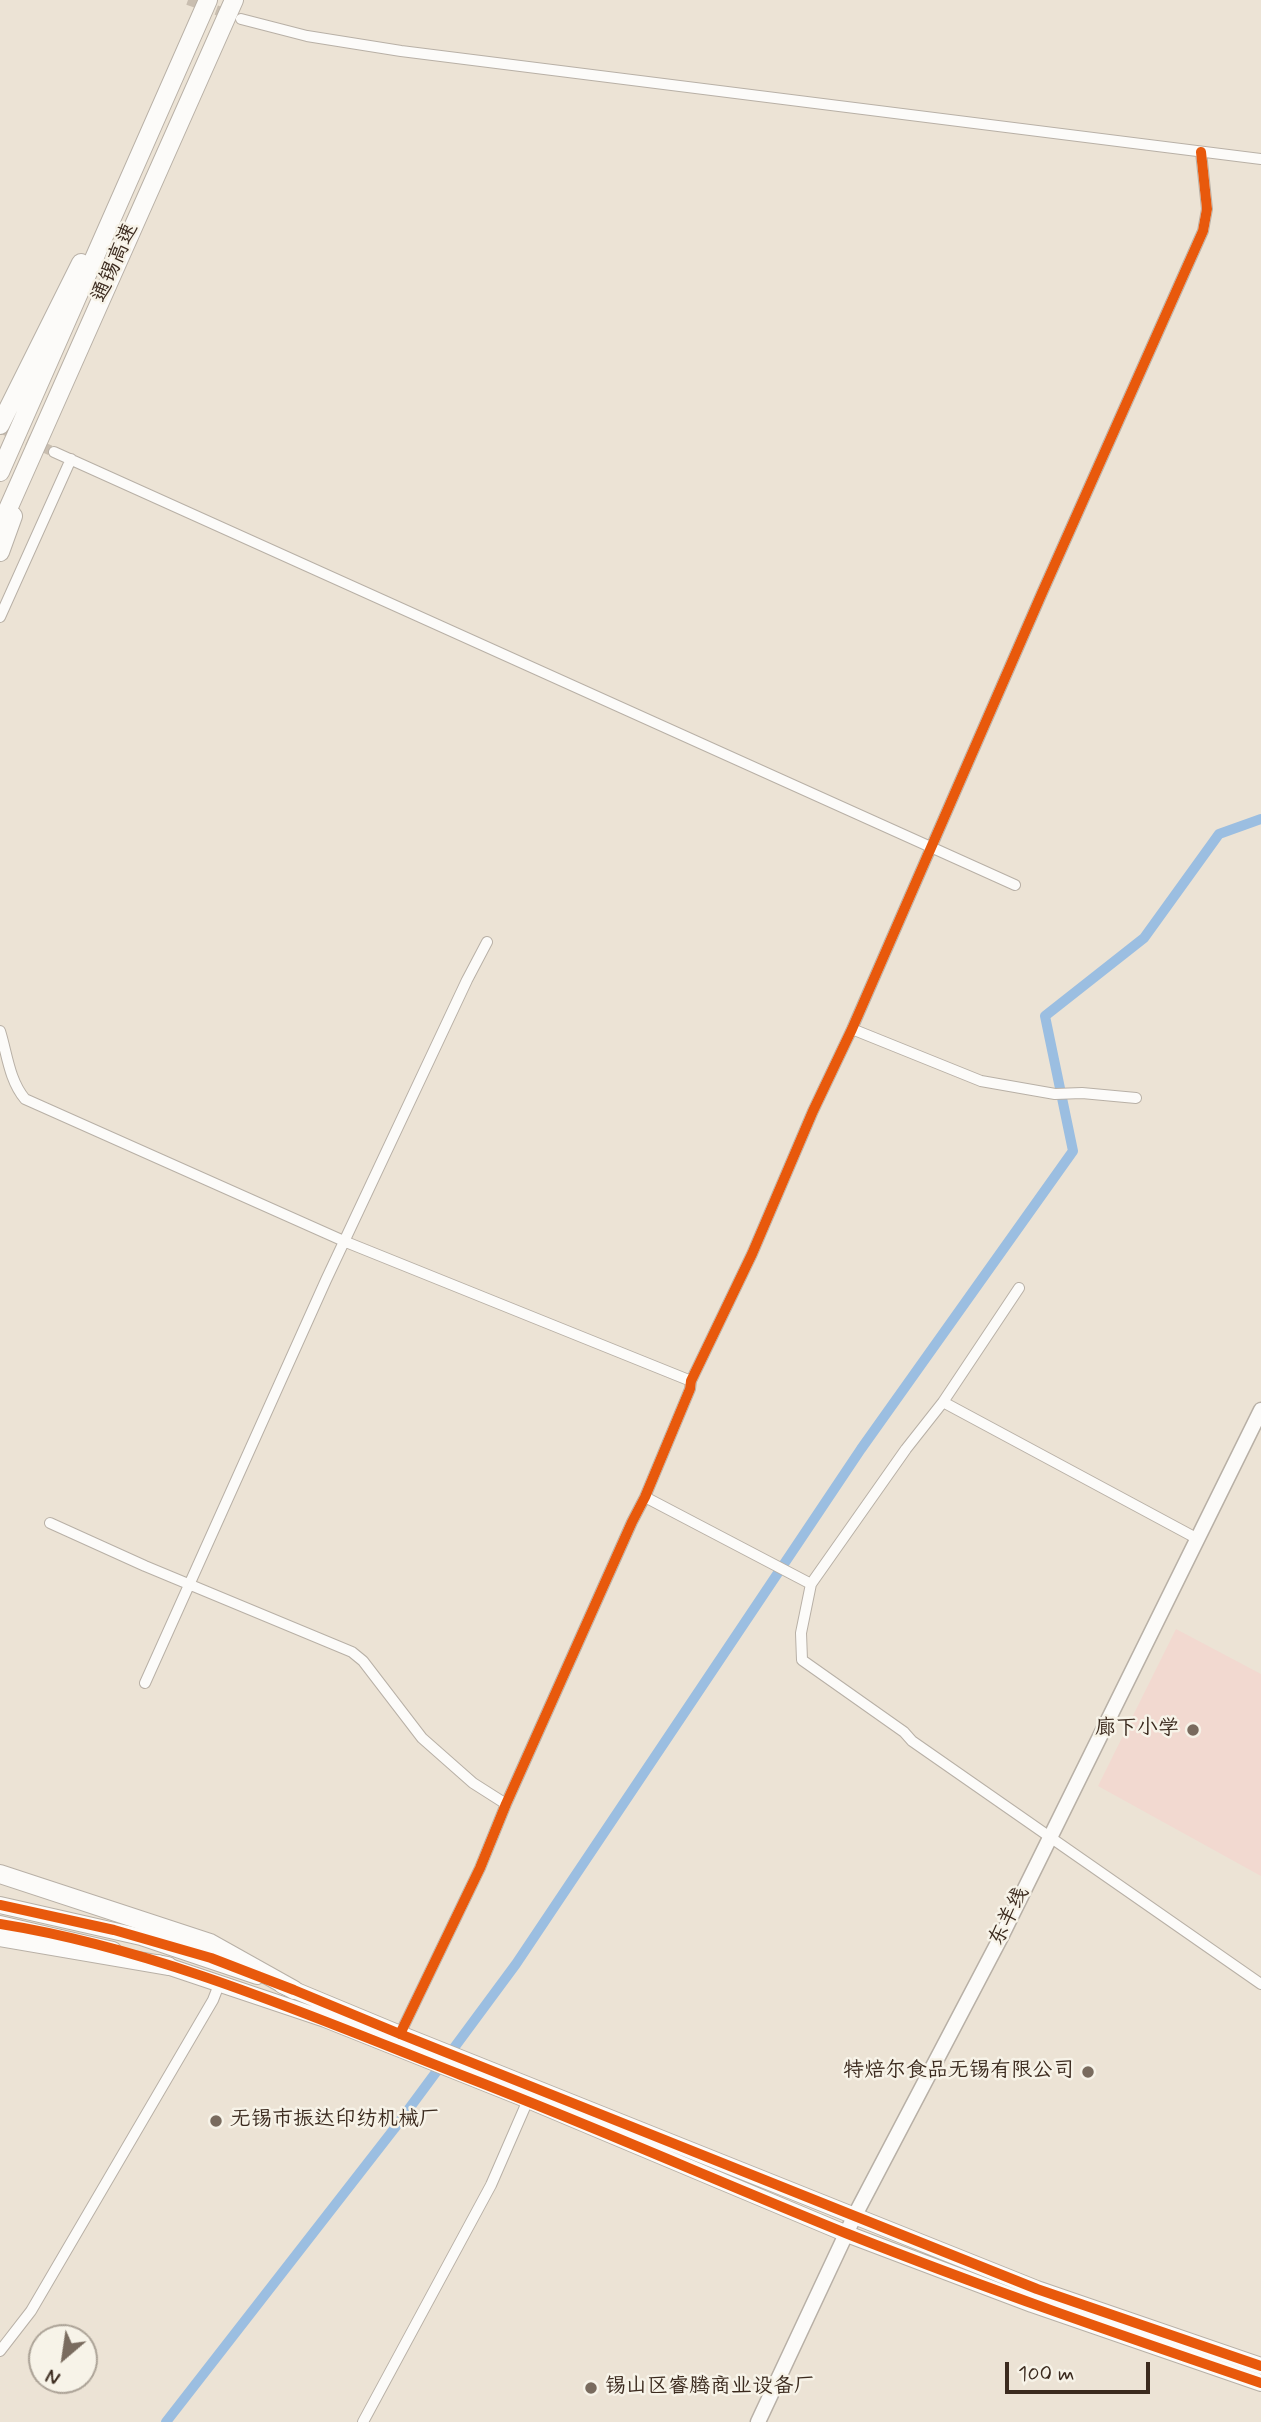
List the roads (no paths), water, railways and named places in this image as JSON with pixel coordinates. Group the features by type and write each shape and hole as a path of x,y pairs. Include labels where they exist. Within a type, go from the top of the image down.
{"highway":[{"name":"通锡高速","path":"0,472 75,287 125,188 208,0"},
{"name":"通锡高速","path":"0,527 234,0"},
{"path":"0,425 75,287"},
{"path":"0,552 58,394"},
{"path":"0,1874 210,1943 294,1990"},
{"path":"0,1937 168,1966"}],"main road":[{"name":"东羊线","path":"758,2422 854,2217 1002,1935 1261,1410"},
{"path":"0,1905 141,1937 211,1958 400,2034 436,2056"},
{"path":"0,1924 93,1944 168,1966 436,2056 528,2100 848,2234 1032,2304 1261,2383"},
{"path":"461,2067 1037,2289 1261,2366"}],"street":[{"path":"241,19 307,36 401,51 1261,159"},
{"path":"400,2034 480,1868 626,1534 645,1497 691,1381 752,1254 1203,231 1207,209 1201,152"},
{"path":"54,452 1014,885"},
{"path":"0,617 71,459"},
{"path":"145,1683 326,1280 487,942"},
{"path":"852,1029 981,1081 1055,1094 1082,1093 1136,1098"},
{"path":"0,1031 11,1072 18,1091 25,1099 346,1242 691,1381"},
{"path":"1019,1288 943,1402 906,1449 811,1584 801,1633 802,1660 1261,1984"},
{"path":"943,1402 1196,1538"},
{"path":"645,1497 811,1584"},
{"path":"50,1523 352,1652 363,1661 422,1738 473,1783 506,1804"},
{"path":"0,2351 31,2311 213,2000 220,1982"},
{"path":"363,2422 491,2185 528,2100"}],"waterway":[{"path":"166,2422 394,2129 516,1964 861,1449 1073,1151 1045,1016 1144,938 1219,834 1261,819"}],"tunnel":[{"path":"188,0 230,15"},
{"path":"0,428 54,452"}],"place":[{"name":"廊下小学","path":"1193,1730"},
{"name":"特焙尔食品无锡有限公司","path":"1088,2072"},
{"name":"无锡市振达印纺机械厂","path":"216,2121"},
{"name":"锡山区睿腾商业设备厂","path":"591,2388"}]}
